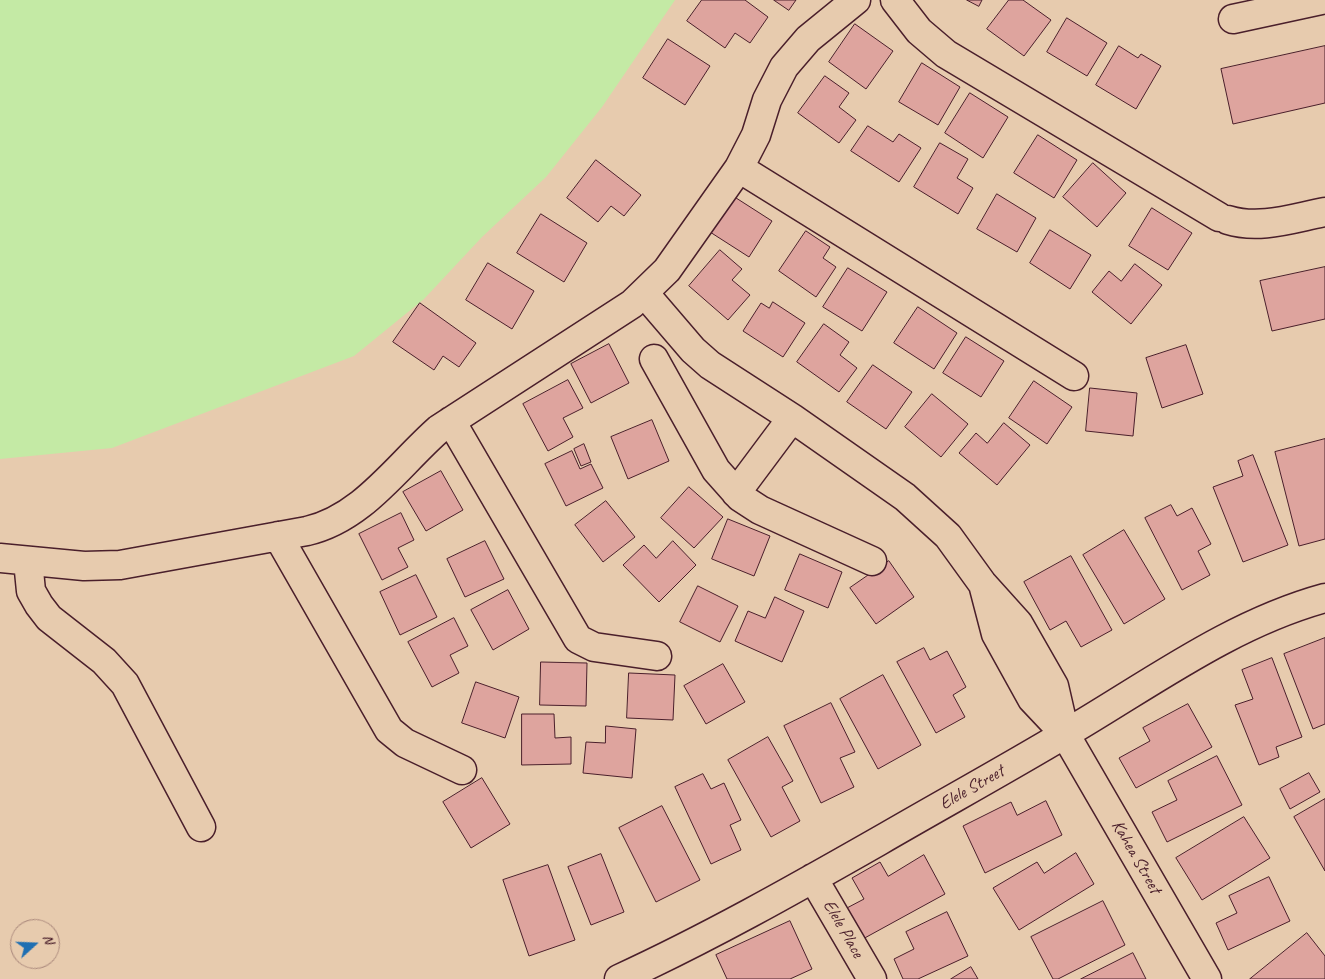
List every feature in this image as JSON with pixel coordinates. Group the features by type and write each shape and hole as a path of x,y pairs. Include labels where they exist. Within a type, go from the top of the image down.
{"street":[{"path":"0,558 84,566 120,565 320,528 345,516 367,499 414,451 451,421 632,304 644,294 666,270 739,168 756,135 767,100 784,67 808,39 856,0"},
{"path":"896,0 919,31 941,51 1224,219 1246,224 1265,224 1325,212"},
{"path":"1233,19 1322,0"},
{"path":"739,168 1074,376"},
{"name":"Kahea Street","path":"644,294 693,350 710,365 792,418 905,497 927,516 966,558 982,583 1018,623 1054,686 1065,734 1207,979"},
{"path":"654,359 716,470 736,493 760,510 872,561"},
{"path":"736,493 792,418"},
{"path":"451,421 578,639 594,647 657,656"},
{"path":"278,536 392,734 405,743 462,770"},
{"path":"28,561 31,591 39,605 50,618 104,661 125,684 201,827"},
{"name":"Elele Street","path":"618,979 687,948 814,878 1247,627 1301,605 1325,598"},
{"name":"Elele Place","path":"814,878 872,979"}],"green space":[{"path":"0,0 675,0 602,107 546,177 482,237 424,299 354,356 112,448 0,459"}],"building":[{"path":"702,0 745,0 768,17 750,43 735,33 725,48 687,21"},
{"path":"774,0 796,0 789,10"},
{"path":"967,0 982,0 979,6"},
{"path":"1009,0 1023,0 1051,20 1024,56 987,29"},
{"path":"1067,18 1107,43 1087,76 1047,52"},
{"path":"855,24 893,51 866,89 829,62"},
{"path":"668,39 710,66 685,105 643,78"},
{"path":"1119,46 1138,58 1141,54 1161,66 1136,109 1096,85"},
{"path":"1325,46 1325,103 1233,124 1221,69"},
{"path":"922,63 960,87 938,125 899,102"},
{"path":"825,76 849,93 839,107 856,120 839,143 798,113"},
{"path":"970,93 1008,117 983,158 945,133"},
{"path":"868,126 893,142 899,134 921,148 899,182 851,151"},
{"path":"1038,135 1077,160 1054,198 1014,173"},
{"path":"940,143 968,159 957,178 973,188 958,214 914,187"},
{"path":"596,160 641,195 624,216 611,206 598,222 567,198"},
{"path":"1093,163 1126,193 1097,227 1063,197"},
{"path":"997,194 1036,218 1017,252 977,229"},
{"path":"733,196 772,221 749,257 710,232"},
{"path":"1152,208 1192,233 1168,270 1129,246"},
{"path":"541,214 587,243 564,282 517,253"},
{"path":"1050,230 1091,255 1070,289 1030,263"},
{"path":"806,231 830,247 823,258 836,267 816,297 779,271"},
{"path":"720,250 742,269 732,280 750,295 728,320 689,286"},
{"path":"488,263 534,291 512,329 466,300"},
{"path":"1135,264 1162,285 1131,324 1092,292 1109,271 1121,281"},
{"path":"1325,267 1325,319 1272,331 1260,281"},
{"path":"848,268 887,292 862,331 823,307"},
{"path":"773,302 805,323 783,357 743,331 761,303 769,308"},
{"path":"420,303 476,343 459,367 443,356 434,370 393,342"},
{"path":"918,307 957,333 934,369 894,343"},
{"path":"824,324 849,342 840,355 857,368 839,392 797,362"},
{"path":"966,337 1004,361 981,397 943,373"},
{"path":"609,344 629,383 591,403 571,364"},
{"path":"1186,345 1203,394 1162,408 1146,358"},
{"path":"873,365 912,392 886,429 847,402"},
{"path":"568,380 583,408 563,418 573,437 548,451 523,404"},
{"path":"1034,381 1072,407 1047,444 1009,418"},
{"path":"1090,388 1137,393 1133,436 1086,431"},
{"path":"932,394 968,424 941,457 905,427"},
{"path":"652,420 669,461 628,479 611,437"},
{"path":"1004,423 1030,445 997,485 959,453 976,433 987,443"},
{"path":"1325,439 1325,539 1299,546 1275,452"},
{"path":"584,444 591,462 581,466 574,449"},
{"path":"572,451 580,469 591,464 603,488 566,506 545,464"},
{"path":"1253,455 1288,545 1243,562 1213,487 1243,476 1238,461"},
{"path":"441,471 463,510 426,531 403,492"},
{"path":"689,487 723,517 694,548 661,518"},
{"path":"606,501 635,537 603,562 575,525"},
{"path":"1171,505 1177,516 1192,508 1211,544 1198,551 1210,575 1182,590 1145,518"},
{"path":"401,513 414,540 398,548 408,567 382,580 359,534"},
{"path":"728,519 770,536 754,576 712,559"},
{"path":"1124,530 1165,599 1124,624 1083,555"},
{"path":"485,541 504,579 465,597 447,559"},
{"path":"673,541 696,565 659,602 623,565 644,545 656,558"},
{"path":"800,554 842,572 828,608 785,590"},
{"path":"1071,556 1112,630 1081,647 1066,621 1050,630 1024,582"},
{"path":"889,561 914,597 876,624 850,588"},
{"path":"416,575 437,617 400,635 380,592"},
{"path":"698,586 738,606 720,642 680,622"},
{"path":"508,590 529,629 493,650 471,610"},
{"path":"775,597 804,611 782,662 735,641 748,611 765,618"},
{"path":"454,618 468,646 450,655 459,673 432,687 408,642"},
{"path":"1325,638 1325,724 1313,729 1284,654"},
{"path":"924,648 930,660 947,651 966,687 953,695 965,717 936,733 897,662"},
{"path":"1272,658 1302,737 1276,747 1279,757 1259,765 1235,705 1253,699 1242,670"},
{"path":"541,662 587,663 586,706 540,705"},
{"path":"723,664 745,702 706,724 684,686"},
{"path":"629,673 675,675 673,720 627,718"},
{"path":"883,675 921,745 878,769 840,699"},
{"path":"476,682 519,697 505,738 462,723"},
{"path":"831,703 855,752 840,758 854,787 821,803 784,726"},
{"path":"1188,704 1212,747 1136,788 1119,758 1150,741 1143,728"},
{"path":"522,714 554,714 555,738 571,737 571,764 522,765"},
{"path":"606,726 636,729 632,778 583,773 586,742 605,743"},
{"path":"768,737 793,781 782,787 800,821 771,837 728,760"},
{"path":"1217,756 1242,805 1167,842 1152,812 1177,800 1168,781"},
{"path":"1309,773 1320,792 1290,809 1280,789"},
{"path":"703,774 711,789 724,783 741,820 730,825 741,850 711,864 675,787"},
{"path":"482,778 510,824 471,848 443,802"},
{"path":"1325,799 1325,871 1294,817"},
{"path":"1046,801 1062,835 985,873 963,826 1011,802 1017,815"},
{"path":"662,806 700,880 656,902 619,828"},
{"path":"1244,817 1270,858 1202,900 1176,858"},
{"path":"1076,853 1094,884 1019,930 993,888 1037,862 1044,873"},
{"path":"601,854 624,912 591,925 568,867"},
{"path":"924,855 945,894 861,940 845,909 864,899 852,878 880,862 888,876"},
{"path":"548,865 575,940 529,956 503,880"},
{"path":"1269,877 1290,921 1228,950 1216,923 1237,913 1229,896"},
{"path":"1103,901 1125,945 1058,979 1053,979 1031,937"},
{"path":"947,912 968,956 918,979 903,979 894,959 914,949 906,932"},
{"path":"790,921 812,969 790,979 727,979 716,955"},
{"path":"1307,933 1325,956 1325,979 1250,979"},
{"path":"1133,953 1146,979 1081,979"},
{"path":"971,967 978,979 951,979"}]}
